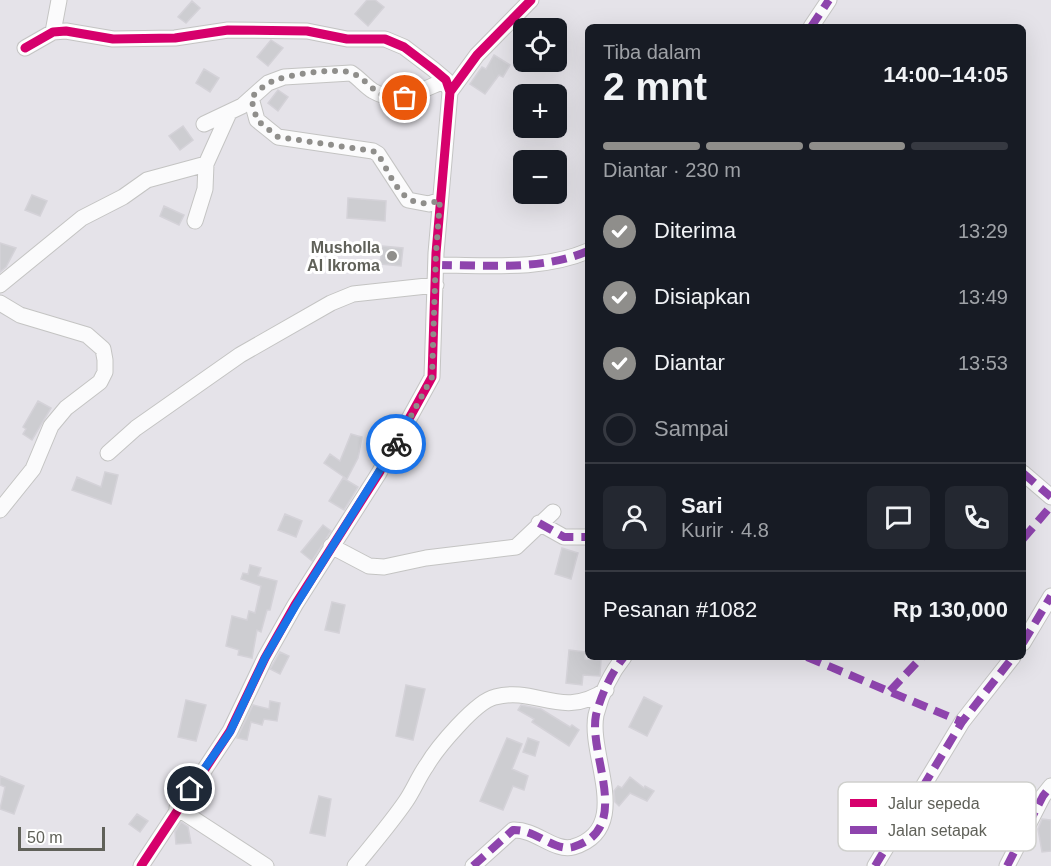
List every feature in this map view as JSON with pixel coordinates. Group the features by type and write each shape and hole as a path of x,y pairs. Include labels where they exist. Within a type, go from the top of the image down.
{"street":[{"path":"53,32 59,0"},
{"path":"204,124 229,113 268,83 291,75 351,72 371,89 396,98 405,98 448,86 531,0"},
{"path":"813,24 829,0"},
{"path":"26,48 53,32 75,32 113,39 175,38 228,30 307,31 347,39 385,39 404,47 448,86"},
{"path":"141,866 177,808 230,732 265,658 331,546 373,482 432,377 448,86"},
{"path":"251,98 257,120 273,135 373,151 378,154 408,200 417,204 429,204 440,200"},
{"path":"195,220 205,189 206,164 229,113"},
{"path":"0,285 82,218 123,198 147,180 206,164"},
{"path":"437,265 539,264 571,258 585,252"},
{"path":"108,453 136,428 240,355 331,303 353,294 436,285"},
{"path":"0,303 28,318 87,335 104,349 105,372 100,382 66,408 51,426 33,469 0,510"},
{"path":"1026,476 1051,497"},
{"path":"331,546 369,566 384,567 435,557 516,547 553,512"},
{"path":"539,524 564,537 585,537"},
{"path":"1026,638 1051,596"},
{"path":"474,866 513,830 533,832 561,848 573,847 598,829 605,814 606,802 596,743 596,716 606,690 622,660"},
{"path":"926,782 962,722 1011,660"},
{"path":"355,866 406,801 428,762 458,726 491,698 519,696 584,703 606,690"},
{"path":"1036,808 1042,796 1051,786"},
{"path":"177,808 266,866"},
{"path":"875,866 884,851"},
{"path":"1007,866 1014,851"}],"building":[{"path":"367,0 375,0 384,7 368,26 355,14"},
{"path":"192,1 200,8 186,23 178,17"},
{"path":"271,40 283,48 268,66 257,57"},
{"path":"494,55 510,65 503,77 499,75 485,94 470,84 482,67 486,69"},
{"path":"204,69 219,78 210,92 196,83"},
{"path":"278,90 288,97 278,111 268,103"},
{"path":"183,126 193,140 180,150 169,136"},
{"path":"32,195 47,201 40,216 25,210"},
{"path":"348,198 386,201 385,221 347,218"},
{"path":"164,206 184,215 179,225 160,216"},
{"path":"0,243 16,248 6,267 0,272"},
{"name":"Musholla Al Ikroma","path":"382,246 403,248 401,266 380,264"},
{"path":"38,401 51,408 32,440 23,434 26,429 23,427"},
{"path":"351,434 362,437 358,458 347,479 324,463 330,454 340,461"},
{"path":"105,472 118,475 111,504 72,490 77,477 101,487"},
{"path":"343,478 358,487 344,510 329,501"},
{"path":"285,514 302,521 296,537 278,530"},
{"path":"323,525 331,531 312,561 301,552"},
{"path":"562,548 578,553 571,579 555,574"},
{"path":"250,565 261,568 258,576 277,581 270,610 267,610 261,632 257,630 252,658 238,655 239,650 226,646 232,616 247,620 249,611 255,613 261,586 241,579 243,573 248,574"},
{"path":"332,602 345,605 339,633 325,630"},
{"path":"569,650 585,652 585,660 601,660 600,676 583,675 582,685 566,683"},
{"path":"280,652 289,656 280,674 270,669"},
{"path":"406,685 425,689 413,740 396,736"},
{"path":"644,697 662,706 647,736 629,727"},
{"path":"186,700 206,705 196,741 178,737"},
{"path":"270,701 280,703 277,721 264,719 262,725 251,722 247,740 237,738 253,705 269,709"},
{"path":"521,705 541,709 579,730 569,746 532,722 534,719 518,710"},
{"path":"507,738 522,744 512,769 528,776 524,790 513,786 503,810 480,801"},
{"path":"528,738 539,742 535,756 523,752"},
{"path":"0,776 24,786 14,814 0,809 5,787 0,785"},
{"path":"630,777 644,788 645,786 654,791 647,801 630,793 619,806 615,802 614,791 618,786 622,788"},
{"path":"319,796 331,799 325,836 310,833"},
{"path":"137,814 148,821 140,832 129,824"},
{"path":"1042,819 1051,820 1051,851 1042,852 1038,829"},
{"path":"181,822 188,827 191,843 176,844 175,832"}],"marked path":[{"path":"813,24 829,0"},
{"path":"437,265 533,264 552,262 585,252"},
{"path":"1026,476 1051,497"},
{"path":"1026,535 1051,506"},
{"path":"539,523 564,537 585,537"},
{"path":"1026,638 1051,596"},
{"path":"473,866 513,830 529,833 566,848 591,838 601,825 605,808 595,732 596,715 607,684 622,660"},
{"path":"814,660 962,722"},
{"path":"890,691 919,660"},
{"path":"926,782 962,722 1011,660"},
{"path":"1036,810 1051,786"},
{"path":"875,866 884,851"},
{"path":"1007,866 1015,851"}],"cycle path":[{"path":"141,866 230,731 265,658 295,605 379,473 432,377 436,253 450,92 477,55 531,0"},
{"path":"25,48 53,32 66,31 113,39 175,38 228,30 307,31 347,39 385,39 404,47 433,69 446,80 450,92"}],"way so far":[{"path":"396,444 432,377 440,200 429,204 417,204 408,200 378,154 373,151 273,135 257,120 251,98 268,83 284,76 340,71 351,72 371,89 385,97 405,98"}],"place":[{"name":"Musholla Al Ikroma","path":"392,256"}],"route":[{"path":"190,789 230,732 265,658 331,546 362,501 396,444"}]}
